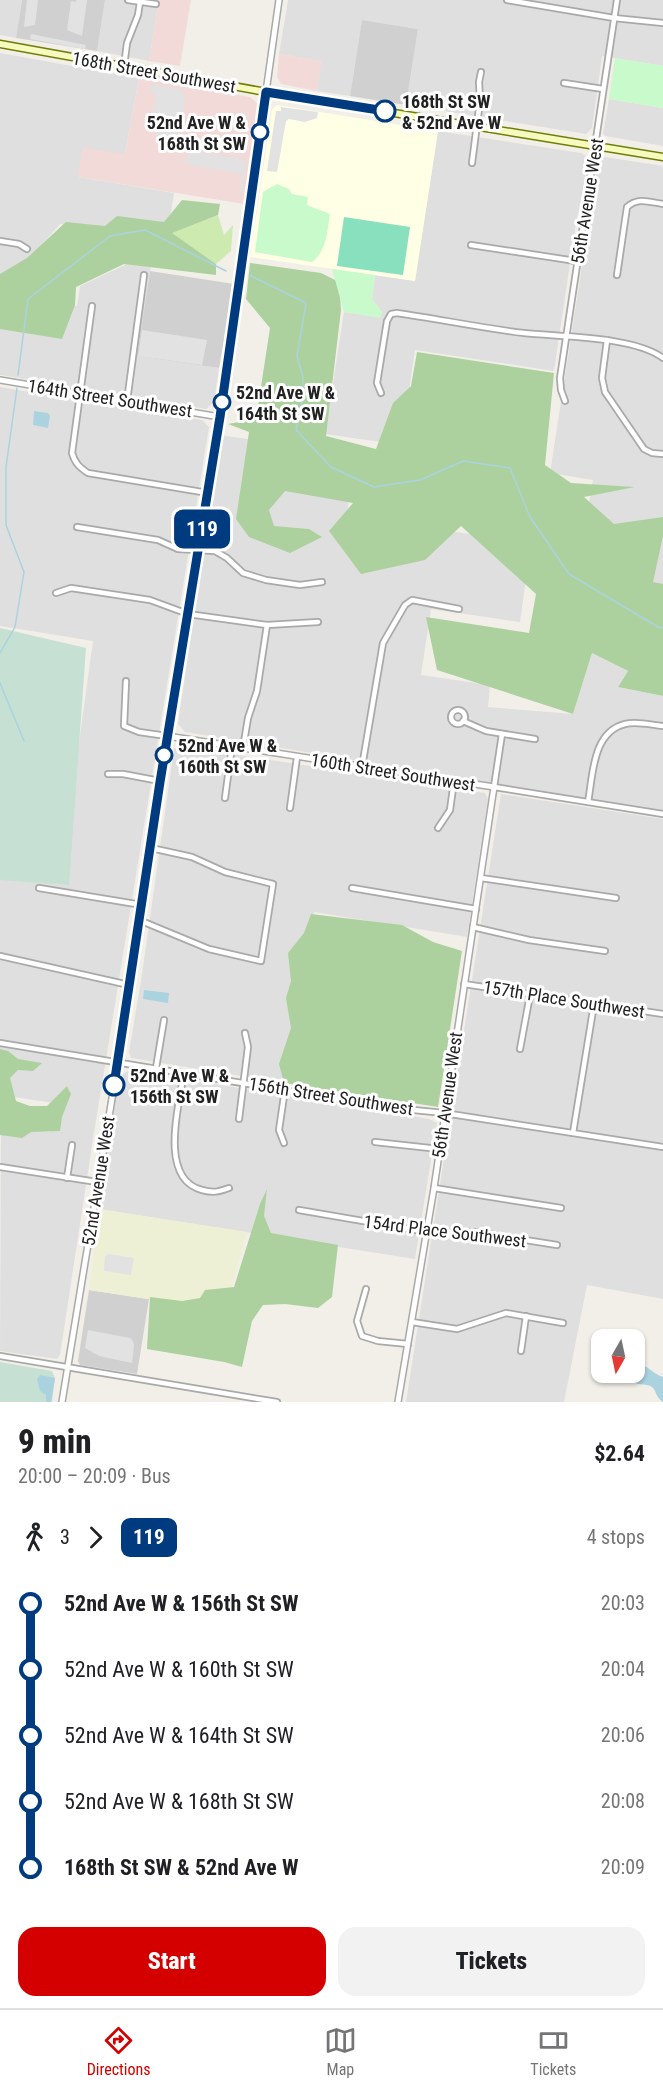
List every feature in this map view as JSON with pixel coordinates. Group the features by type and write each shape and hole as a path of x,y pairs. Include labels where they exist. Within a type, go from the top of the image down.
{"main road":[{"name":"168th Street Southwest","path":"0,44 266,92 663,157"}],"street":[{"path":"128,0 156,4"},
{"name":"52nd Avenue West","path":"62,1402 118,1062 167,736 220,417 279,0"},
{"path":"507,0 614,18 663,23"},
{"name":"56th Avenue West","path":"565,400 560,378 617,0"},
{"path":"124,66 127,43 136,22 140,2"},
{"path":"472,163 480,101 478,82 482,72"},
{"path":"564,83 603,89"},
{"path":"617,275 627,207 633,202 644,200 663,204"},
{"path":"0,241 20,244 27,249"},
{"path":"471,245 576,261"},
{"path":"126,401 144,275"},
{"path":"92,306 72,453 75,461 88,473 208,493"},
{"path":"381,393 377,383 387,321 392,314 397,313 525,333 608,340 642,348 663,358"},
{"path":"608,340 602,378 605,392 644,449 652,453 663,454"},
{"name":"164th Street Southwest","path":"0,380 220,417"},
{"path":"77,527 158,540 178,549 215,551 227,558 243,573 266,580 300,585 322,582"},
{"path":"56,593 71,588 150,600 188,614 267,625 318,622"},
{"path":"362,767 383,643 405,605 412,600 459,609"},
{"path":"243,748 248,717 257,691 267,625"},
{"name":"160th Street Southwest","path":"126,681 124,726 139,732 663,814"},
{"path":"464,722 476,728 535,739"},
{"path":"588,802 598,749 607,735 623,724 642,723 663,726"},
{"path":"494,788 502,734"},
{"path":"225,798 232,746"},
{"path":"290,808 297,757"},
{"path":"108,774 123,774 160,782"},
{"path":"438,828 450,810 454,781"},
{"name":"56th Avenue West","path":"398,1402 434,1188 494,788"},
{"path":"139,920 209,949 261,961 273,884 225,872 192,857 151,848"},
{"path":"481,878 616,898"},
{"path":"39,888 142,905"},
{"path":"352,888 476,909"},
{"path":"473,927 529,940 605,951"},
{"path":"0,956 129,985"},
{"name":"157th Place Southwest","path":"464,984 663,1014"},
{"path":"520,1049 530,994"},
{"path":"573,1133 594,1004"},
{"path":"156,1068 164,1020"},
{"path":"239,1119 248,1047 245,1033"},
{"name":"156th Street Southwest","path":"0,1043 393,1108 444,1113 663,1147"},
{"path":"184,1072 173,1146 179,1173 193,1188 216,1193 229,1188"},
{"path":"284,1143 279,1130 285,1089"},
{"path":"375,1142 439,1149"},
{"path":"67,1178 72,1144"},
{"path":"0,1167 97,1182"},
{"path":"434,1188 561,1208"},
{"name":"154rd Place Southwest","path":"299,1210 426,1232 474,1232 557,1245"},
{"path":"366,1289 357,1321 362,1336 378,1341 408,1344"},
{"path":"412,1322 457,1329 506,1313 563,1323"},
{"path":"521,1351 526,1316"},
{"path":"0,1356 275,1402"}],"shaded area":[{"path":"0,0 22,0 16,38 0,35"},
{"path":"22,0 105,0 97,51 16,38"},
{"path":"27,0 38,0 35,25 24,27"},
{"path":"76,0 87,0 82,36 67,30 71,1 76,2"},
{"path":"105,0 159,0 149,61 97,51"},
{"path":"159,0 191,0 180,66 149,61"},
{"path":"288,0 663,0 663,66 602,56 592,128 586,134 406,105 418,29 362,20 350,96 317,91 321,61 279,54"},
{"path":"362,20 418,29 406,105 350,96"},
{"path":"31,34 86,45 85,49 30,39"},
{"path":"0,53 139,78 125,154 78,177 174,193 169,225 117,233 60,224 30,258 0,278"},
{"path":"279,54 322,61 317,91 281,84 277,77"},
{"path":"139,78 250,97 257,103 244,204 78,177 83,148 125,154"},
{"path":"151,84 182,90 185,94 178,153 174,152 176,139 154,135 155,131 150,130 156,96 150,89"},
{"path":"609,99 663,108 663,146 605,136 603,134"},
{"path":"277,105 438,131 415,281 250,257 272,110"},
{"path":"281,107 318,112 317,118 305,122 289,119 286,121 277,172 267,171 276,111 281,111"},
{"path":"438,131 581,153 588,157 554,371 415,350 401,445 325,434 344,312 380,317 382,312 372,299 375,275 415,281"},
{"path":"188,150 242,159 246,164 241,194 239,193 242,174 185,164"},
{"path":"599,156 663,166 663,588 650,586 585,525 593,480 550,473"},
{"path":"127,255 152,259 137,356 219,368 214,402 206,409 0,375 0,326 65,305 77,306 80,286 125,265"},
{"path":"150,271 234,284 219,368 137,356"},
{"path":"142,330 207,340 202,365 138,356"},
{"path":"0,387 202,420 209,427 60,1355 57,1359 0,1351 1,1125 50,1132 54,1103 0,1095 0,868 70,808 93,641 0,626"},
{"path":"220,435 262,441 350,490 347,516 531,543 520,622 431,609 421,675 490,685 488,707 573,714 592,653 628,671 618,687 663,696 663,811 185,732 178,724"},
{"path":"0,628 86,648 69,885 0,880"},
{"path":"180,746 485,793 488,799 467,937 314,912 290,1084 131,1058 129,1052 174,749"},
{"path":"501,794 663,819 663,1299 587,1285 564,1402 406,1402"},
{"path":"130,1070 429,1119 437,1123 415,1259 99,1209 119,1076"},
{"path":"99,1209 247,1232 225,1311 89,1290"},
{"path":"110,1254 134,1258 131,1275 104,1271 105,1256"},
{"path":"89,1290 149,1299 137,1374 80,1365 78,1361"},
{"path":"88,1330 130,1338 134,1345 132,1363 99,1356 85,1348"},
{"path":"0,1362 52,1371 55,1378 52,1402 0,1402"}],"green space":[{"path":"615,58 663,66 663,108 609,99"},
{"path":"277,184 289,189 292,194 308,197 307,205 330,214 321,252 312,262 255,252 263,192"},
{"path":"182,200 220,204 218,215 172,233 216,264 216,275 124,264 76,287 75,305 62,339 0,329 0,274 27,258 66,222 105,226 117,216 164,222"},
{"path":"218,215 224,235 233,225 231,251 216,264 171,233"},
{"path":"344,217 410,227 403,275 337,266"},
{"path":"250,263 321,273 339,282 341,310 326,436 376,449 393,403 411,386 417,352 554,373 545,465 571,483 635,487 584,497 614,524 663,517 663,536 653,582 663,584 663,696 618,687 628,671 592,653 573,714 437,670 426,617 529,633 536,594 461,526 425,560 361,574 329,531 353,503 285,491 269,510 274,526 309,529 322,537 290,553 249,537 236,519 249,432 228,424 256,419 270,328 246,299"},
{"path":"332,269 375,275 372,299 382,312 380,318 344,312"},
{"path":"311,914 402,925 433,942 462,951 438,1107 284,1083 279,1064 291,1028 286,998 291,981 288,953 304,933"},
{"path":"0,1049 8,1051 18,1059 42,1063 33,1071 18,1070 10,1078 16,1101 30,1106 47,1106 67,1086 71,1094 62,1117 60,1131 31,1132 22,1138 0,1135"},
{"path":"267,1189 264,1216 271,1233 338,1245 332,1297 318,1308 285,1304 263,1305 252,1321 242,1367 147,1349 150,1297 182,1301 200,1298 205,1290 234,1287 260,1204"}],"water":[{"path":"34,411 48,413 50,416 48,428 33,425"},
{"path":"144,990 169,993 168,1003 143,999"},
{"path":"645,1366 663,1377 663,1402 655,1390 649,1385 636,1383 645,1383"},
{"path":"40,1375 55,1378 51,1402 46,1402 46,1395 40,1391 37,1379"}],"waterway":[{"path":"18,375 28,299 110,236 145,230 226,271"},
{"path":"249,275 306,303 297,356 303,377 302,401 296,430 331,467 374,487 420,480 463,461 510,468 530,517 569,574 663,628"},
{"path":"0,653 15,627 24,572 6,525 6,467 17,388"},
{"path":"0,683 24,741"}],"bus line":[{"name":"119","path":"114,1085 160,782 220,417 266,92 385,111"}],"place":[{"name":"168th St SW & 52nd Ave W","path":"385,111"},
{"name":"52nd Ave W & 168th St SW","path":"260,132"},
{"name":"52nd Ave W & 164th St SW","path":"222,402"},
{"name":"52nd Ave W & 160th St SW","path":"164,755"},
{"name":"52nd Ave W & 156th St SW","path":"114,1085"}]}
